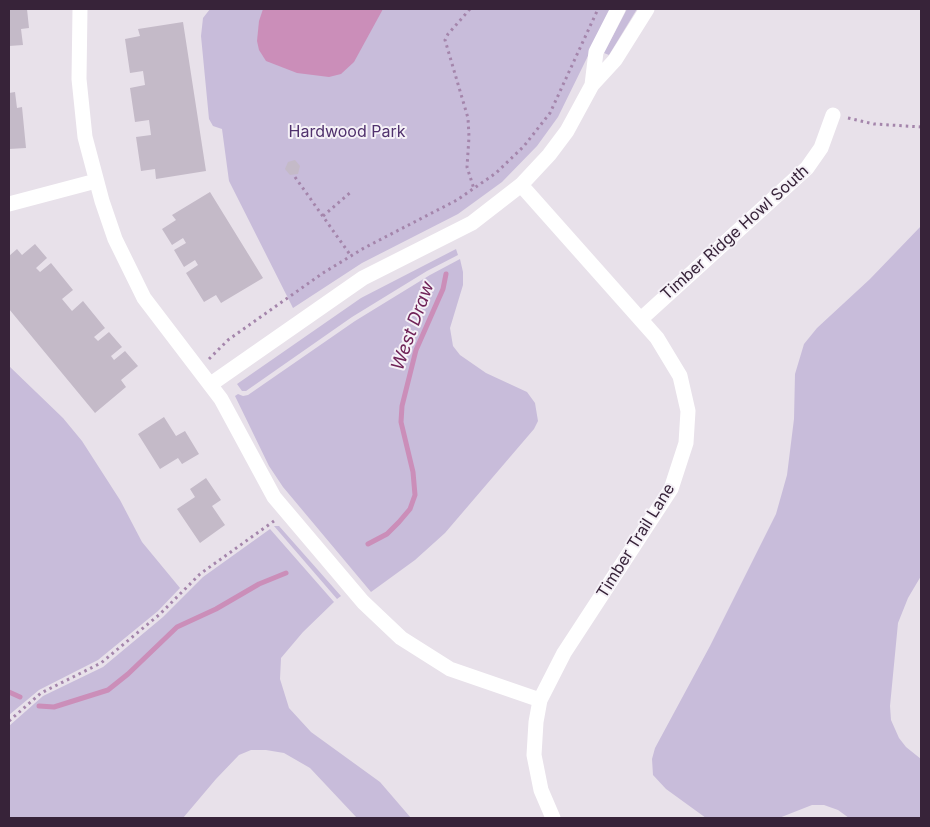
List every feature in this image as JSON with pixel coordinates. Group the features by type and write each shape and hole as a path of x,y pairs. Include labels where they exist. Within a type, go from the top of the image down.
{"street":[{"path":"80,9 78,60 81,104 88,150 117,245 144,298 211,384 233,419 265,484 285,512 370,610 411,645 450,668 540,700"},
{"path":"592,85 596,52 618,9"},
{"path":"211,384 363,278 472,223 521,185 549,154 566,131 592,85 615,60 647,9"},
{"name":"Timber Ridge Howl South","path":"641,318 807,168 821,148 833,115"},
{"path":"9,204 96,181"},
{"name":"Timber Trail Lane","path":"521,185 641,318 669,354 682,383 688,418 682,461 660,508 564,653 540,700 536,722 534,755 541,790 553,818"}],"path":[{"path":"470,9 445,40 468,118 467,167 474,189"},
{"path":"213,356 228,340 351,256 432,215 474,189 512,158 550,113 598,9"},
{"path":"833,115 868,123 921,127"},
{"path":"295,177 351,256"},
{"path":"323,216 352,192"},
{"path":"9,721 41,693 101,663 160,614 200,574 285,512"}],"green space":[{"name":"Hardwood Park","path":"210,9 611,9 558,117 537,146 502,182 458,214 362,263 293,308 229,181 222,129 213,126 209,119 201,36 203,18"},
{"path":"627,9 637,9 609,55 604,53"},
{"path":"921,226 921,576 908,598 898,623 890,706 891,720 899,738 906,747 921,759 921,818 849,818 838,810 824,805 812,805 779,818 706,818 666,789 653,775 652,759 655,748 710,646 776,514 787,475 794,419 795,374 804,344 817,328 870,279"},
{"path":"456,249 458,255 427,271 352,317 246,391 242,391 237,384 361,298"},
{"path":"460,259 463,285 450,328 453,346 460,355 486,373 527,392 535,403 538,421 534,429 445,533 415,560 371,592 283,487 269,466 235,396 238,394 248,395 355,321"},
{"path":"9,366 63,418 82,441 120,500 142,542 180,588 158,611 98,660 39,690 9,715"},
{"path":"274,526 279,526 341,596 337,599"},
{"path":"270,529 334,602 303,632 281,658 280,679 289,708 311,732 380,782 411,818 357,818 310,768 284,753 251,750 239,755 183,818 9,818 9,726 43,696 103,667 163,617 203,577"}],"shaded area":[{"path":"263,9 383,9 354,62 341,74 329,77 297,73 266,61 259,50 257,41 259,21"}],"building":[{"path":"9,9 27,9 29,28 21,29 23,45 9,46"},
{"path":"183,22 206,171 156,179 155,169 141,171 136,137 151,135 149,120 135,122 130,88 145,85 143,71 130,73 125,39 140,36 138,29"},
{"path":"15,92 17,108 22,107 26,148 9,149 9,93"},
{"path":"295,160 300,166 298,174 290,175 285,169 288,162"},
{"path":"210,192 263,278 221,303 216,295 204,302 186,273 198,265 195,260 184,267 174,250 186,243 183,238 172,245 162,229 176,220 172,215"},
{"path":"35,244 47,258 36,268 40,272 51,263 73,290 62,299 72,311 83,301 105,328 94,337 98,341 109,332 122,347 111,356 114,360 125,351 138,366 121,380 126,387 95,413 9,309 9,256 17,249 22,255"},
{"path":"164,417 176,436 185,431 199,454 182,464 178,458 160,469 138,434"},
{"path":"206,478 221,500 212,506 225,525 200,543 177,509 195,497 190,489"}],"waterway":[{"name":"West Draw","path":"368,544 387,534 399,522 410,509 415,495 413,472 401,422 402,406 416,350 443,289 446,274"},
{"name":"West Draw","path":"39,706 54,707 108,690 128,674 177,627 216,609 259,584 286,573"},
{"name":"West Draw","path":"9,692 20,697"}]}
